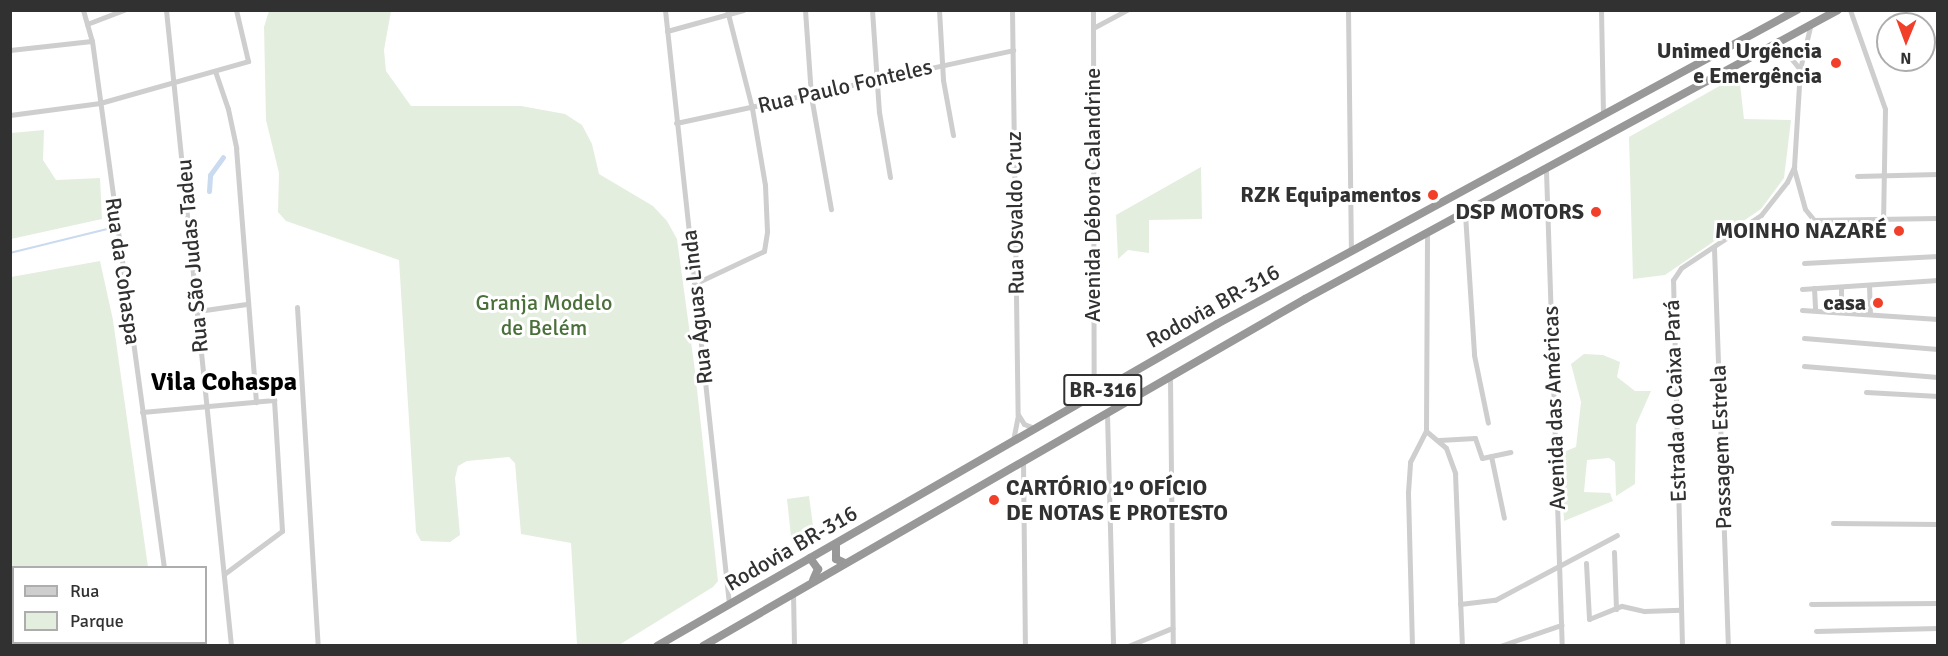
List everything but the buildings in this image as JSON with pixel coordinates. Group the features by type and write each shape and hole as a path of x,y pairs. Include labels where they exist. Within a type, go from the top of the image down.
{"highway":[{"name":"Rodovia BR-316","path":"657,645 1351,250 1797,10"},
{"name":"BR-316","path":"1768,50 1838,10"},
{"name":"Rodovia BR-316","path":"703,645 1305,299 1768,50"},
{"path":"836,544 836,559 845,563"},
{"path":"810,558 818,569 813,581"}],"street":[{"name":"Rua da Cohaspa","path":"83,10 92,41 164,566"},
{"path":"87,24 124,10"},
{"name":"Rua São Judas Tadeu","path":"166,10 231,645"},
{"path":"10,115 100,103 175,84 248,61 236,10"},
{"name":"Rua Águas Linda","path":"665,10 729,604"},
{"path":"667,31 743,10"},
{"path":"805,10 811,96 831,209"},
{"path":"872,10 876,80 890,177"},
{"path":"939,10 943,63 953,135"},
{"name":"Rua Osvaldo Cruz","path":"1012,10 1018,415 1012,442"},
{"name":"Avenida Débora Calandrine","path":"1093,10 1094,395"},
{"path":"1093,28 1127,10"},
{"path":"1348,10 1351,250"},
{"path":"1601,10 1603,115"},
{"path":"1850,10 1884,102 1883,219"},
{"path":"694,284 764,251 765,185 752,108 728,13"},
{"name":"Estrada do Caixa Pará","path":"1682,645 1672,285 1681,268 1761,215 1780,194 1794,167 1800,69 1809,27"},
{"path":"10,50 92,41"},
{"name":"Rua Paulo Fonteles","path":"676,123 811,96 943,63 1013,50"},
{"path":"1768,50 1786,52 1800,69"},
{"path":"215,71 228,109 236,148 246,304 256,402"},
{"path":"1794,167 1805,209 1814,220 1938,218"},
{"name":"Avenida das Américas","path":"1546,171 1562,645"},
{"path":"1857,176 1938,174"},
{"path":"1465,214 1474,355 1488,423"},
{"path":"1412,645 1408,492 1410,462 1426,432 1427,234"},
{"name":"Passagem Estrela","path":"1714,248 1728,645"},
{"path":"1804,263 1938,255"},
{"path":"1802,289 1938,280"},
{"path":"1869,285 1870,314"},
{"path":"1840,287 1841,312"},
{"path":"1814,288 1815,310"},
{"path":"198,311 246,304"},
{"path":"297,307 318,645"},
{"path":"1802,310 1938,319"},
{"path":"1804,338 1938,349"},
{"path":"1804,366 1938,377"},
{"path":"1170,378 1173,645"},
{"path":"1094,380 1106,388"},
{"path":"1866,393 1938,396"},
{"path":"142,412 206,408 274,400 282,531 224,574"},
{"path":"1107,414 1113,645"},
{"path":"1018,415 1024,424 1036,429"},
{"path":"1426,432 1439,441 1450,455 1455,473 1462,645"},
{"path":"1439,441 1475,438 1480,457 1510,452"},
{"path":"1491,456 1504,518"},
{"path":"1023,461 1025,645"},
{"path":"1833,523 1938,524"},
{"path":"1460,604 1495,600 1559,568 1617,535"},
{"path":"1614,552 1616,609"},
{"path":"1586,563 1589,619 1594,621 1624,605 1644,611 1681,610"},
{"path":"793,592 794,645"},
{"path":"1811,604 1938,603"},
{"path":"1500,645 1562,626"},
{"path":"1128,645 1172,628"},
{"path":"1816,631 1938,628"}],"green space":[{"name":"Granja Modelo de Belém","path":"269,11 391,11 384,50 386,71 411,106 521,106 565,114 582,125 592,144 599,174 653,206 667,221 677,239 695,371 718,581 713,587 619,645 577,645 571,543 521,534 515,463 509,457 467,461 458,466 455,478 460,535 450,542 421,541 416,532 399,260 286,221 278,212 279,173 266,120 264,27"},
{"path":"1739,75 1744,119 1791,120 1784,178 1761,209 1665,275 1633,279 1629,137"},
{"path":"44,130 43,160 56,180 100,178 102,219 11,239 11,133"},
{"path":"1201,167 1202,219 1149,220 1149,253 1128,250 1118,259 1116,215"},
{"path":"100,261 113,320 148,566 12,566 11,639 11,277"},
{"path":"1584,354 1603,355 1620,362 1617,377 1635,391 1651,391 1636,425 1635,484 1616,496 1615,462 1609,458 1587,460 1584,492 1610,493 1613,501 1564,521 1561,453 1576,447 1581,402 1571,364"},
{"path":"809,496 814,533 791,536 787,499"}],"waterway":[{"path":"209,191 210,175 223,157"},
{"path":"10,253 112,228"}],"place":[{"name":"Unimed Urgência e Emergência","path":"1836,63"},
{"name":"RZK Equipamentos","path":"1433,195"},
{"name":"DSP MOTORS","path":"1596,212"},
{"name":"MOINHO NAZARÉ","path":"1899,231"},
{"name":"casa","path":"1878,303"},
{"name":"CARTÓRIO 1º OFÍCIO DE NOTAS E PROTESTO","path":"994,500"}],"district":[{"name":"Vila Cohaspa","path":"224,383"}]}
